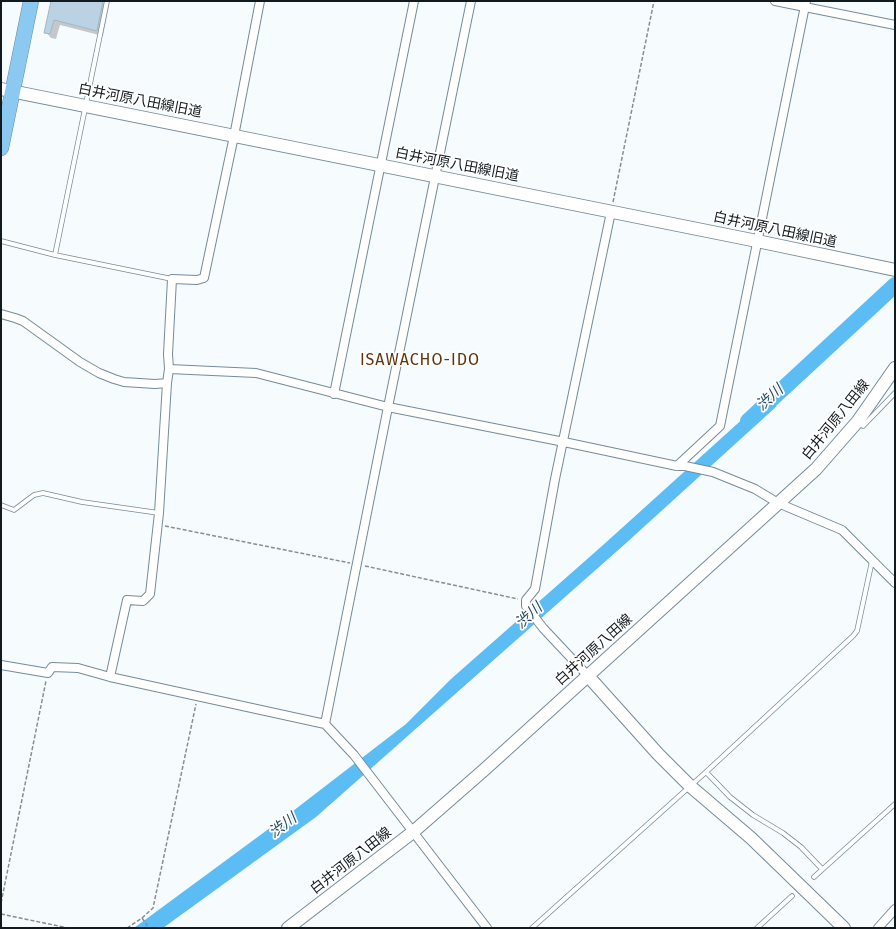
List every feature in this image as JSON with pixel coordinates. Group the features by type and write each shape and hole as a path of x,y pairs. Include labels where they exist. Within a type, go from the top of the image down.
{"highway":[{"path":"1,148 7,90 31,1"}],"street":[{"path":"110,677 127,600 143,601 150,594 159,525 169,369 168,354 172,279 197,280 204,278 234,136 260,1"},
{"path":"334,394 414,1"},
{"path":"325,724 471,1"},
{"path":"775,1 805,4 895,25"},
{"path":"681,466 720,426 805,4"},
{"name":"白井河原八田線旧道","path":"7,90 894,269"},
{"path":"611,212 564,442 555,479 535,589 526,603 543,628 658,754 690,786 751,838 844,928"},
{"path":"1,314 23,321 80,362 114,379 124,382 155,384 167,383"},
{"name":"白井河原八田線","path":"288,928 413,832 484,770 816,469 858,421 895,368"},
{"path":"169,369 256,373 388,408 713,472 755,489 778,503 842,530 895,583"},
{"path":"1,665 48,673 52,667 63,666 78,668 110,677 198,697 325,724 354,755 487,928"},
{"path":"878,928 895,909"}],"lane":[{"path":"55,255 108,1"},
{"path":"1,241 55,255 172,279"},
{"path":"858,421 864,426 895,393"},
{"path":"1,505 14,510 34,495 43,493 82,502 159,513"},
{"path":"532,928 706,772 854,636 857,631 872,560"},
{"path":"706,772 730,797 753,815 783,833 801,847 822,869"},
{"path":"814,877 895,804"},
{"path":"757,928 792,896"}],"path":[{"path":"611,212 654,1"},
{"path":"159,525 357,565 526,603"},
{"path":"1,903 48,673"},
{"path":"127,928 143,919 154,908 198,697"},
{"path":"1,914 68,928"},
{"path":"143,919 149,928"}],"water":[{"path":"757,406 777,406 625,544 316,817 163,928 134,928 293,811 406,724 451,679 602,546"}],"building":[{"path":"51,1 103,1 97,31 54,20 50,34 44,33"}],"waterway":[{"name":"渋川","path":"748,421 895,285"}],"district":[{"name":"ISAWACHO-IDO","path":"420,361"}]}
